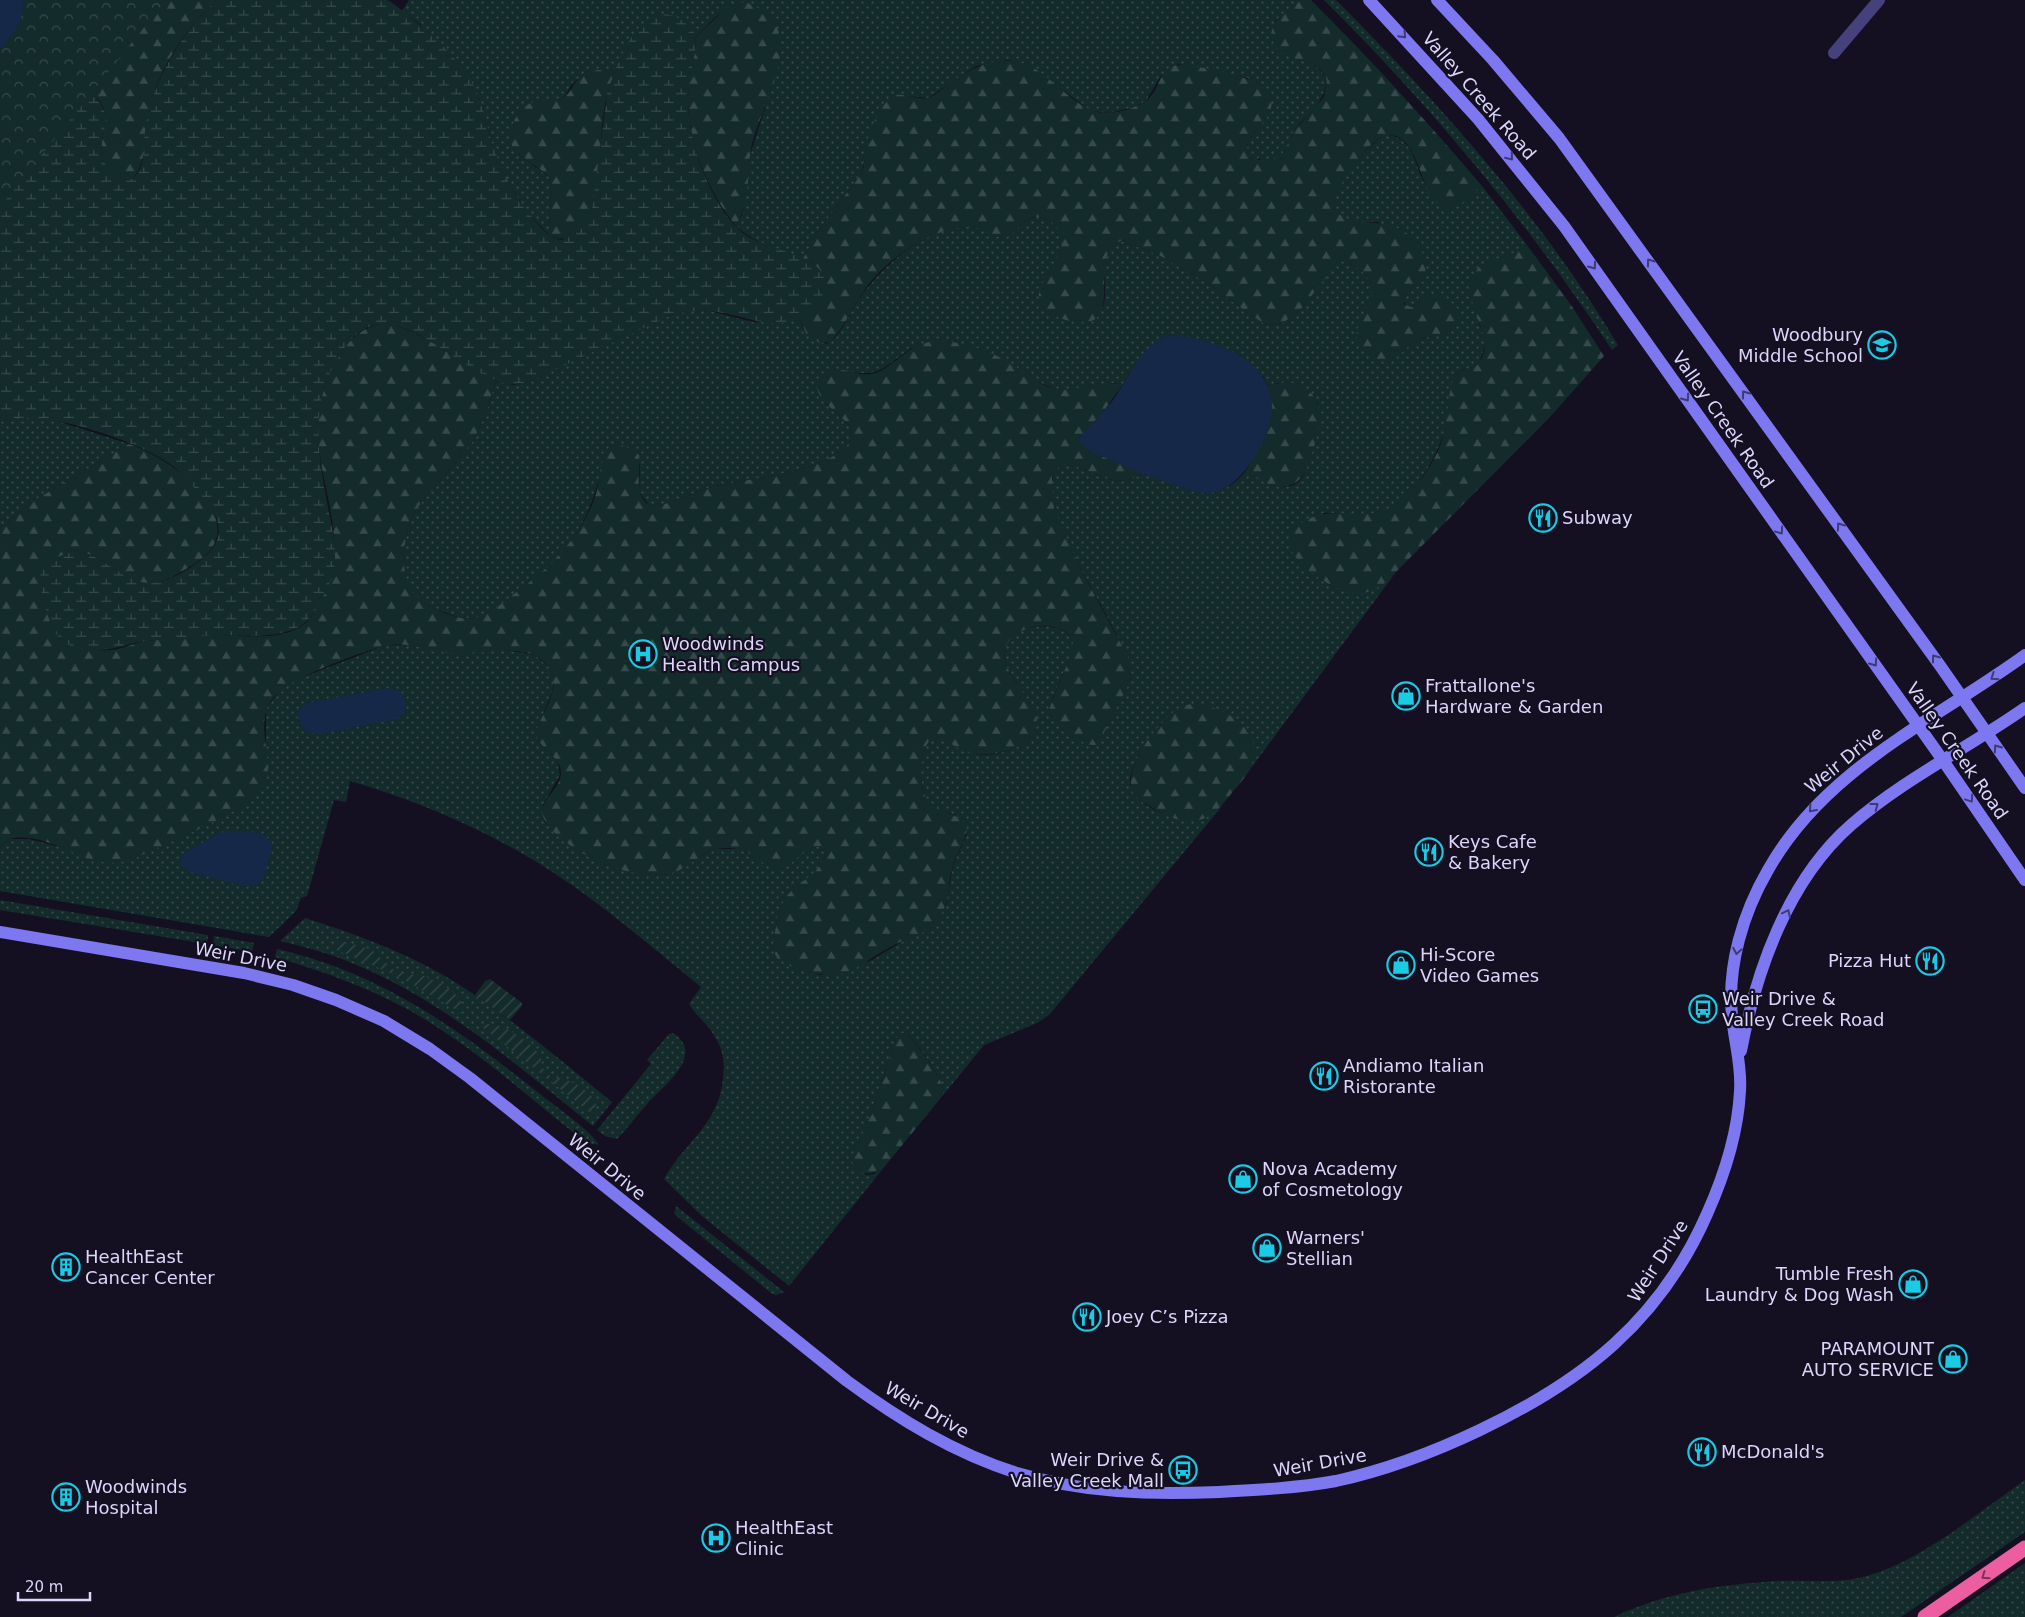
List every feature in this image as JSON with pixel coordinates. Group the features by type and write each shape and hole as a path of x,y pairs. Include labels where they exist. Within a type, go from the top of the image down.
{"highway":[{"path":"1925,1617 2025,1548"}],"street":[{"name":"Valley Creek Road","path":"1369,0 1478,119 1564,226 1919,726 2025,880"},
{"name":"Valley Creek Road","path":"1437,0 1493,60 1559,138 2025,788"},
{"path":"1834,53 1879,0"},
{"name":"Weir Drive","path":"1740,1059 1731,1014 1735,958 1743,925 1767,871 1793,831 1830,790 1868,760 2025,655"},
{"name":"Weir Drive","path":"0,932 268,978 307,989 367,1013 415,1039 457,1068 799,1343 910,1425 959,1450 1017,1473 1084,1488 1138,1493 1270,1490 1325,1483 1367,1474 1406,1461 1486,1427 1539,1400 1586,1369 1622,1338 1656,1299 1681,1263 1703,1224 1717,1190 1730,1145 1740,1092 1740,1059 1747,1018 1770,952 1788,910 1809,874 1850,826 1942,759 2025,708"}],"green space":[{"path":"0,0 166,0 0,207"},
{"path":"23,0 217,0 196,21 162,73 152,100 146,144 140,166 130,180 116,175 105,163 102,145 105,117 104,108 98,99 0,49"},
{"path":"217,0 387,0 391,2 433,37 453,57 470,79 479,98 497,156 513,190 543,230 550,236 562,240 581,226 592,211 607,94 623,53 640,27 650,18 662,14 676,17 690,28 696,44 688,96 689,113 697,155 715,196 726,215 739,229 753,239 800,257 816,266 821,271 825,285 820,300 810,313 798,320 786,323 763,322 709,311 671,315 529,382 515,384 493,379 475,370 416,333 397,326 379,324 363,330 351,339 345,347 328,378 322,396 318,434 319,453 333,534 335,563 329,586 310,617 295,629 276,634 257,636 218,635 163,639 101,650 81,649 72,646 59,638 50,623 41,590 41,573 43,568 52,560 67,554 80,553 103,561 135,580 156,583 184,571 202,559 214,546 219,532 213,512 200,494 172,465 152,453 109,435 60,422 37,418 16,418 0,422 0,114 90,93 100,103 105,113 102,153 105,163 119,177 130,180 140,169 144,155 145,131 149,108 163,73 193,25"},
{"path":"409,0 1301,0 1275,21 1292,58 1308,62 1317,67 1327,81 1319,102 1295,129 1285,150 1276,159 1265,161 1255,157 1247,148 1249,138 1260,126 1248,78 1178,64 1160,77 1146,101 1135,107 1109,113 1091,111 1031,67 1008,60 976,66 928,98 898,95 888,101 874,124 861,174 817,233 803,259 759,242 736,226 743,213 750,155 765,108 754,5 744,4 728,8 714,18 695,38 689,29 677,19 666,15 656,16 639,30 631,41 616,71 599,71 583,75 572,84 562,99 533,104 517,116 518,154 549,177 551,189 549,235 526,211 507,180 495,153 479,98 420,24 402,11"},
{"path":"1301,0 1311,0 1398,91 1482,186 1459,206 1449,209 1444,208 1436,202 1430,193 1411,150 1404,141 1396,136 1389,135 1381,137 1362,154 1340,186 1335,199 1335,209 1342,216 1350,220 1392,226 1414,239 1423,254 1425,274 1420,284 1404,296 1404,304 1411,307 1431,294 1443,294 1457,308 1459,322 1449,332 1417,340 1394,359 1384,362 1378,361 1362,349 1357,340 1357,331 1368,304 1372,284 1362,271 1346,261 1338,263 1301,309 1283,323 1267,325 1206,282 1157,254 1121,241 1110,250 1105,262 1103,307 1098,317 1086,322 1066,320 1050,313 1039,299 1040,289 1055,262 1062,243 1060,234 1054,224 1047,219 1033,217 1005,238 969,227 955,228 927,238 900,255 877,275 863,292 841,329 830,342 820,343 807,335 799,319 807,316 814,264 803,259 817,233 861,174 870,132 880,111 892,97 902,95 928,98 969,71 988,63 1009,61 1030,66 1087,108 1096,112 1111,113 1142,104 1152,95 1165,71 1170,67 1188,65 1244,78 1257,84 1267,92 1271,103 1268,116 1252,135 1247,148 1259,160 1272,160 1284,152 1294,131 1324,97 1327,81 1321,70 1317,67 1281,52 1276,47 1272,38 1272,31 1278,19"},
{"path":"1324,0 1336,0 1375,39 1488,164 1556,252 1618,345 1612,350 1547,257 1440,124 1403,82"},
{"path":"744,2 765,12 777,27 781,44 779,64 773,85 752,144 747,195 736,226 717,198 701,166 692,132 688,98 696,44 695,38 728,6"},
{"path":"598,70 616,71 605,105 599,177 592,211 585,224 575,234 562,239 555,238 549,235 551,189 549,177 514,149 510,142 510,133 513,123 520,111 525,107 535,102 561,99 570,92 578,79"},
{"path":"1388,135 1396,137 1407,145 1424,182 1439,205 1458,206 1482,186 1527,245 1514,255 1493,261 1479,324 1486,340 1480,361 1476,366 1455,375 1444,433 1433,459 1416,485 1396,505 1385,511 1370,514 1323,513 1319,578 1330,585 1359,593 1377,588 1396,572 1246,775 1251,766 1248,731 1234,718 1139,754 1130,783 1135,794 1150,807 1179,819 1196,820 1203,818 1223,805 1049,1015 1037,1023 984,1045 940,1099 943,1088 921,1050 905,1033 902,1033 895,1040 872,1111 852,1159 866,1175 874,1174 885,1166 789,1286 702,1216 664,1179 708,1121 720,1094 724,1067 720,1046 712,1032 689,1004 701,987 629,928 573,886 530,858 481,831 403,798 350,781 346,802 334,800 307,896 301,898 296,911 269,937 0,891 0,848 9,839 29,839 56,846 133,859 239,808 256,795 266,769 266,709 280,690 295,680 386,645 411,645 450,653 502,650 536,656 550,668 554,680 552,692 537,729 540,744 557,760 560,775 543,805 544,821 557,835 587,856 606,865 654,875 666,875 715,849 739,849 758,858 820,846 825,853 820,866 790,893 782,905 776,924 773,949 808,972 820,975 831,975 872,960 908,938 946,905 953,865 967,834 957,817 932,806 927,799 922,783 921,764 930,740 946,740 971,753 986,755 1010,750 1030,738 1035,711 1014,679 1005,660 1006,646 1013,636 1025,629 1038,626 1052,627 1064,631 1071,638 1073,649 1051,703 1050,715 1062,729 1083,742 1131,680 1127,658 1115,631 1082,571 1055,512 1052,487 1058,467 1076,466 1107,479 1119,480 1131,479 1144,472 1198,491 1212,491 1224,488 1236,481 1247,469 1268,482 1284,487 1292,486 1298,482 1306,468 1318,404 1302,387 1290,383 1267,385 1263,376 1130,372 1123,384 1108,383 1061,391 1035,381 912,348 880,370 865,373 842,370 825,403 851,427 852,439 841,451 826,460 807,467 786,473 724,484 664,504 649,505 639,492 640,464 605,455 593,500 576,534 565,549 535,579 492,612 484,616 464,618 431,607 412,592 407,583 405,573 404,550 412,517 417,508 473,441 486,413 496,381 513,385 529,382 612,341 671,315 687,311 710,311 753,322 786,322 799,319 803,329 826,344 839,332 855,305 876,278 904,252 920,242 953,228 979,228 1010,235 1025,221 1037,217 1053,223 1062,237 1059,254 1042,285 1102,310 1105,291 1104,262 1112,246 1121,241 1157,254 1206,282 1267,325 1283,323 1301,309 1338,262 1346,261 1362,271 1372,284 1372,295 1360,322 1358,340 1363,349 1374,359 1409,346 1417,340 1448,332 1456,326 1431,294 1415,306 1408,307 1405,303 1405,296 1422,281 1378,222 1359,222 1345,219 1334,206 1337,191 1348,172 1364,152 1381,138"},
{"path":"1527,245 1571,305 1604,356 1550,417 1385,583 1368,592 1357,594 1338,589 1327,583 1306,568 1292,551 1289,541 1293,529 1313,517 1322,515 1362,514 1383,511 1403,499 1419,482 1441,443 1455,375 1476,366 1483,355 1482,329 1470,291 1472,279 1484,264 1515,253"},
{"path":"385,323 400,327 428,340 496,381 486,413 473,441 417,508 412,517 404,550 405,573 408,583 416,596 440,611 465,618 481,617 492,611 537,576 562,552 582,525 590,510 598,488 605,454 612,444 625,446 639,455 639,489 641,495 649,505 656,505 671,502 708,488 786,473 807,467 826,460 841,451 852,439 851,427 821,397 817,383 820,376 827,371 835,370 863,374 878,372 921,344 940,341 973,347 1004,360 1041,384 1061,390 1109,383 1123,384 1101,415 1079,438 1086,449 1144,472 1131,479 1107,479 1076,466 1067,465 1058,467 1052,478 1054,508 1080,568 1128,657 1131,680 1098,744 1086,743 1070,735 1062,729 1049,711 1073,647 1068,634 1058,628 1046,626 1033,627 1021,631 1011,638 1005,648 1005,661 1014,680 1035,711 1037,723 1033,733 1026,741 1004,752 992,754 969,753 946,741 935,739 930,740 924,752 921,783 925,795 932,804 964,822 967,829 953,864 946,901 941,915 932,926 923,932 896,944 850,971 839,974 813,973 795,968 778,958 773,949 776,924 782,905 789,893 820,866 825,853 820,846 809,849 789,865 778,870 749,853 726,848 709,852 672,873 649,875 627,871 599,862 567,843 549,827 542,810 560,779 561,772 556,760 536,735 552,693 553,676 549,668 540,659 516,651 461,654 409,645 385,646 346,658 289,684 271,701 266,714 264,727 268,766 267,778 262,789 254,798 222,817 133,859 116,863 101,862 49,843 22,837 9,839 0,848 0,528 30,503 129,444 167,463 187,478 203,495 214,514 217,532 211,550 191,566 168,579 153,583 136,581 96,557 85,553 62,556 86,649 112,650 160,639 217,635 273,636 294,630 310,618 322,598 330,573 334,549 333,526 318,434 323,392 330,373 349,343 364,330 377,324"},
{"path":"1289,382 1301,386 1310,392 1316,400 1319,408 1318,428 1310,461 1302,477 1294,484 1276,487 1266,483 1247,469 1267,429 1270,409 1267,385"},
{"path":"19,416 48,418 129,444 30,503 0,528 0,422"},
{"path":"1198,704 1221,711 1241,724 1253,742 1254,753 1247,774 1217,810 1199,820 1185,821 1153,809 1137,798 1131,787 1131,777 1148,740 1167,717 1186,705"},
{"path":"0,900 208,935 207,944 0,910"},
{"path":"305,918 384,946 440,973 478,997 537,1041 612,1102 593,1126 508,1058 418,996 385,978 343,959 280,941"},
{"path":"214,936 254,943 252,952 213,945"},
{"path":"340,940 372,950 397,973 424,976 444,985 460,998 463,1014 398,976 329,947"},
{"path":"277,949 352,973 387,989 420,1008 452,1028 514,1073 582,1127 599,1145 588,1143 579,1137 476,1054 409,1010 361,987 275,957"},
{"path":"490,979 522,1003 522,1006 510,1020 475,995 485,981"},
{"path":"488,1024 509,1030 531,1045 540,1056 543,1068 547,1074 570,1081 588,1092 596,1104 593,1115 482,1027"},
{"path":"673,1033 682,1042 685,1051 684,1061 671,1080 647,1104 617,1139 605,1136 597,1130 651,1064 647,1060 669,1034"},
{"path":"905,1033 915,1043 933,1068 943,1088 942,1094 940,1099 885,1166 874,1172 863,1173 854,1167 852,1161 853,1154 872,1111 895,1040 899,1034"},
{"path":"676,1206 784,1292 776,1295 771,1293 674,1214"},
{"path":"2025,1480 2025,1532 1901,1617 1614,1617 1634,1608 1674,1595 1716,1587 1780,1581 1835,1581 1867,1576 1888,1569 1929,1547 1969,1521"},
{"path":"2025,1563 2025,1617 1948,1617"}],"water":[{"path":"0,0 23,0 17,27 0,49"},
{"path":"1170,335 1195,338 1235,353 1257,369 1269,391 1272,404 1270,424 1259,450 1242,475 1220,490 1208,493 1183,488 1129,468 1086,449 1078,441 1081,435 1113,400 1143,353 1160,339"},
{"path":"389,688 400,691 406,699 405,711 397,719 319,734 306,730 300,724 298,711 308,703"},
{"path":"228,831 253,832 265,836 273,845 264,877 257,884 248,887 190,872 180,865 182,854 220,833"}],"place":[{"name":"Woodbury Middle School","path":"1882,345"},
{"name":"Subway","path":"1543,518"},
{"name":"Woodwinds Health Campus","path":"643,654"},
{"name":"Frattallone's Hardware & Garden","path":"1406,696"},
{"name":"Keys Cafe & Bakery","path":"1429,852"},
{"name":"Pizza Hut","path":"1930,961"},
{"name":"Hi-Score Video Games","path":"1401,965"},
{"name":"Weir Drive & Valley Creek Road","path":"1703,1009"},
{"name":"Andiamo Italian Ristorante","path":"1324,1076"},
{"name":"Nova Academy of Cosmetology","path":"1243,1179"},
{"name":"Warners' Stellian","path":"1267,1248"},
{"name":"HealthEast Cancer Center","path":"66,1267"},
{"name":"Tumble Fresh Laundry & Dog Wash","path":"1913,1284"},
{"name":"Joey C’s Pizza","path":"1087,1317"},
{"name":"PARAMOUNT AUTO SERVICE","path":"1953,1359"},
{"name":"McDonald's","path":"1702,1452"},
{"name":"Weir Drive & Valley Creek Mall","path":"1183,1470"},
{"name":"Woodwinds Hospital","path":"66,1497"},
{"name":"HealthEast Clinic","path":"716,1538"}]}
